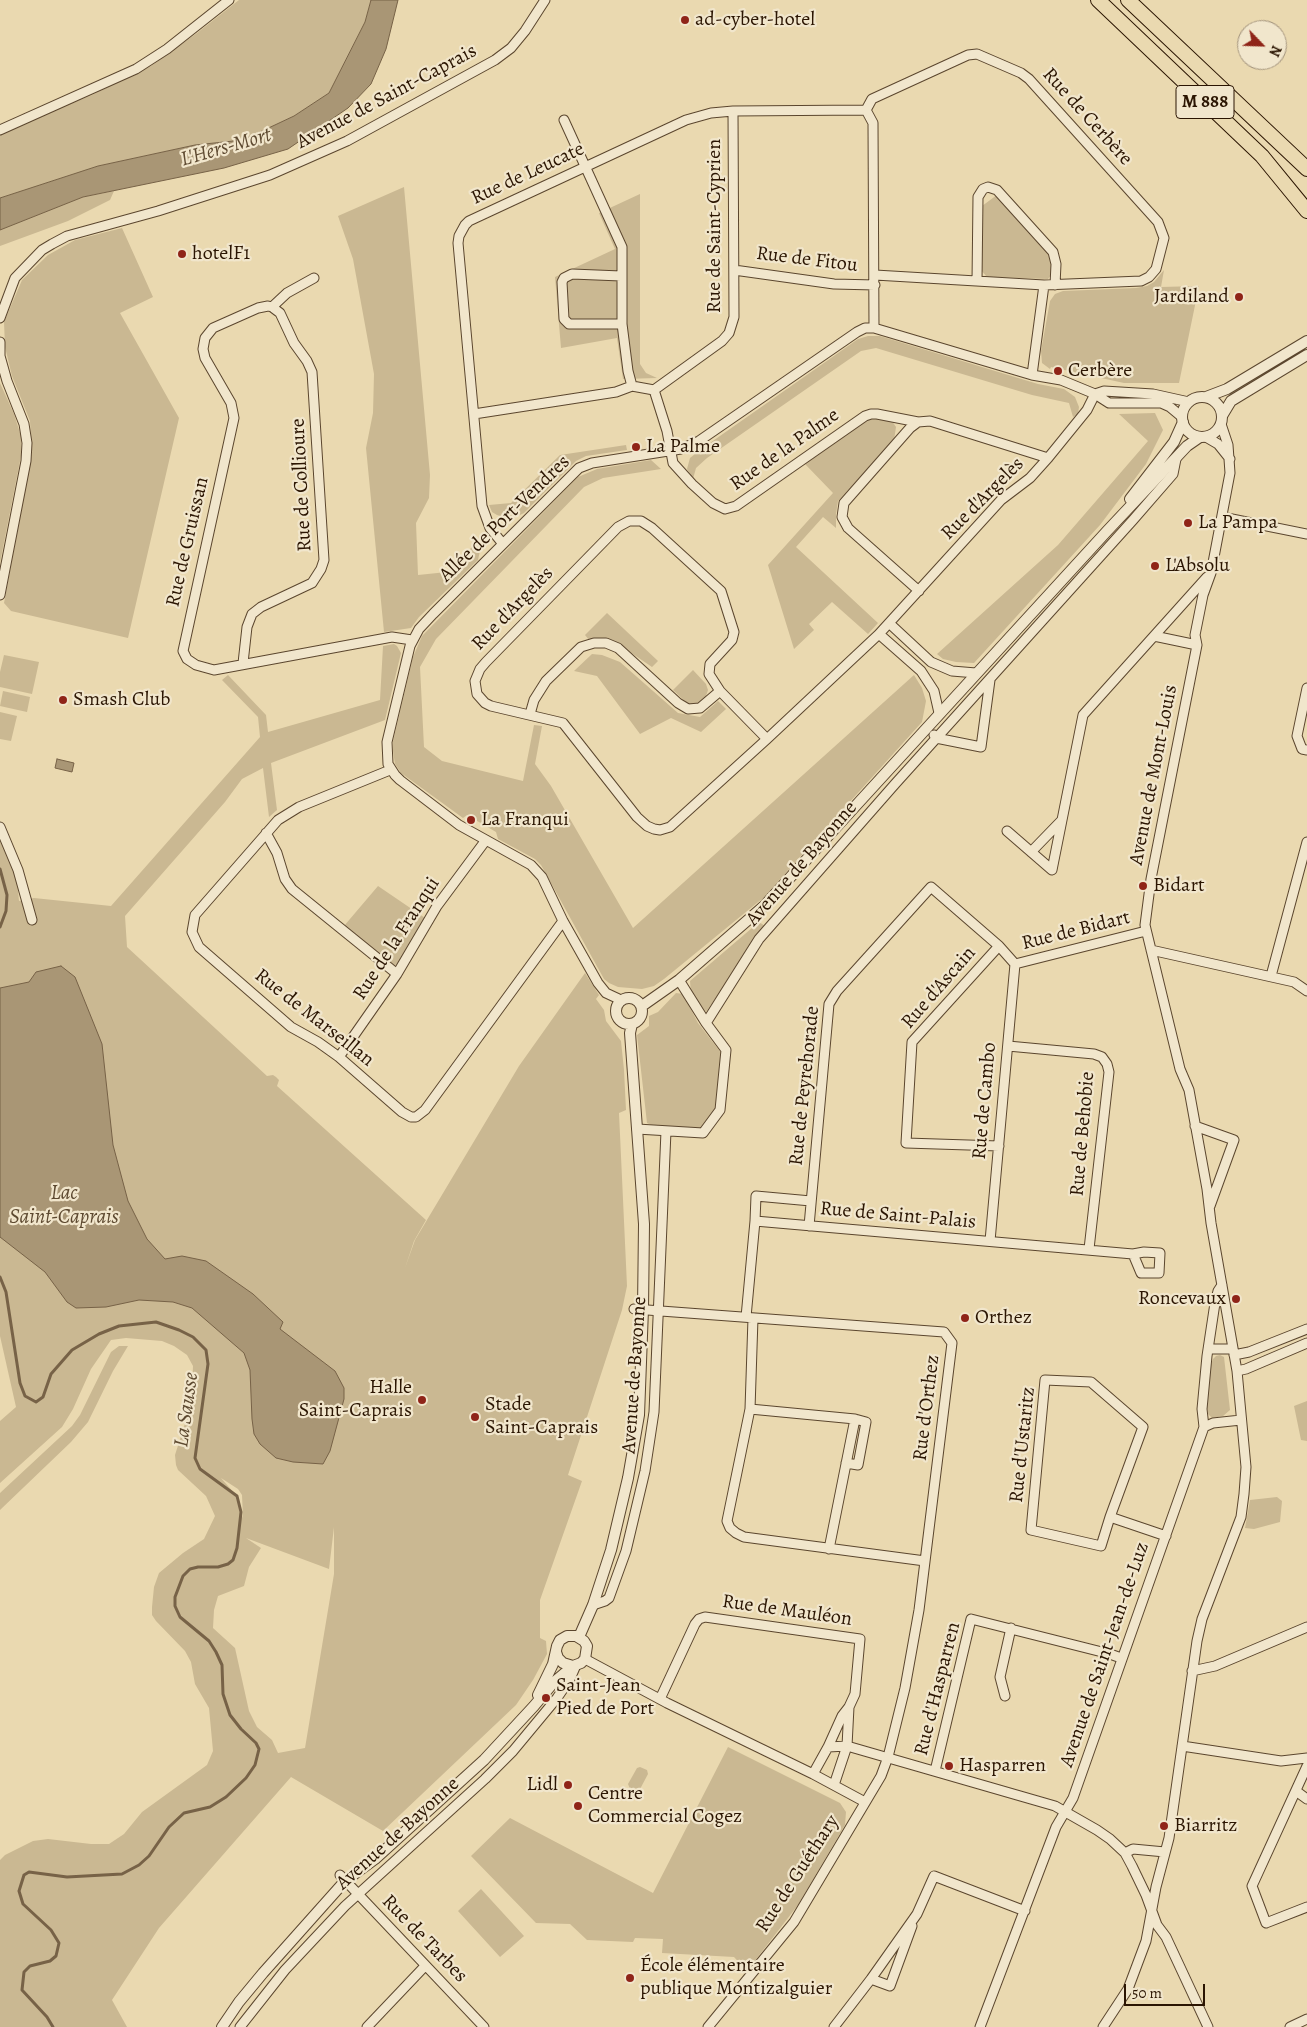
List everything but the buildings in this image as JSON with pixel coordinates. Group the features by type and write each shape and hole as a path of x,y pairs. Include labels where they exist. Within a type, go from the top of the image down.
{"main road":[{"name":"M 888","path":"1098,0 1262,156 1307,211"},
{"name":"M 888","path":"1128,0 1307,169"}],"street":[{"path":"0,130 136,69 167,49 229,0"},
{"name":"Avenue de Saint-Caprais","path":"0,318 15,278 42,250 52,244 67,236 158,211 270,175 347,140 495,60 511,48 525,31 545,0"},
{"name":"Rue de Cerbère","path":"866,110 872,99 968,55 977,54 984,56 1021,73 1029,79 1158,222 1164,238 1156,269 1149,277 1141,281 1044,285 875,275"},
{"path":"866,110 873,123 874,328 1032,375 1061,380 1095,394 1109,403 1161,403 1170,407 1183,419 1191,434 1218,444 1230,459"},
{"name":"Rue de Leucate","path":"503,544 490,528 482,506 458,243 461,230 470,221 686,120 711,113 733,111 866,110"},
{"name":"Rue de Saint-Cyprien","path":"654,390 713,348 729,333 734,317 733,111"},
{"path":"564,120 622,247 622,324 628,372 632,386"},
{"path":"976,280 978,197 983,189 988,187 998,190 1054,252 1056,264 1055,285"},
{"name":"Rue de Fitou","path":"734,270 834,284 875,285"},
{"path":"621,276 572,274 564,278 562,282 564,319 569,324 622,324"},
{"name":"Rue de Gruissan","path":"314,278 287,292 272,307 258,308 213,328 205,338 203,349 207,363 231,403 234,418 183,651 187,659 196,665 208,669 392,637 412,640"},
{"path":"1032,375 1044,285"},
{"name":"Rue de Collioure","path":"243,663 247,627 252,614 261,607 312,583 321,569 324,560 312,372 307,361 294,343 280,312 272,307"},
{"name":"Allée de Port-Vendres","path":"390,770 386,758 387,742 412,640 432,614 579,468 592,463 681,449 699,441 857,332 865,328 874,328"},
{"path":"1183,419 1186,406 1190,402 1198,397 1206,397 1227,389 1307,341"},
{"path":"0,342 0,356 7,381 24,424 27,443 26,461 0,595"},
{"path":"1203,437 1215,433 1231,401 1307,355"},
{"path":"474,414 616,392 632,386 654,390"},
{"name":"Rue de la Palme","path":"654,390 667,431 673,463 692,484 719,507 730,509 870,414 918,422 930,421 1048,458"},
{"path":"1095,394 1104,391 1153,394 1190,402"},
{"name":"Rue d'Argelès","path":"767,738 720,691 711,678 709,668 713,660 732,640 734,632 721,591 652,528 641,521 629,521 618,527 480,669 475,681 475,689 480,699 485,703 498,708 564,723 637,817 647,826 660,830 670,827 675,824 879,634 1001,500 1030,478 1048,458 1087,410 1095,394"},
{"path":"1206,397 1216,402 1222,420"},
{"name":"Avenue de Bayonne","path":"642,1006 679,980 764,906 1108,530 1128,506 1176,438 1183,419"},
{"name":"Avenue de Mont-Louis","path":"1103,2027 1128,1989 1141,1958 1165,1852 1182,1746 1193,1658 1202,1619 1241,1517 1246,1467 1237,1371 1189,1090 1180,1069 1145,924 1151,878 1197,645 1195,635 1211,573 1230,473 1230,459 1222,420"},
{"path":"918,422 910,428 844,503 841,509 842,517 848,528 919,590"},
{"name":"Avenue de Bayonne","path":"1128,506 1192,441 1203,437"},
{"name":"Avenue de Bayonne","path":"706,1023 760,939 936,738 1173,474 1176,459"},
{"path":"1128,506 1133,520"},
{"path":"1222,517 1307,534"},
{"path":"1007,831 1052,870 1083,715 1211,573"},
{"path":"889,623 931,662 952,671 976,673"},
{"path":"879,634 921,671 934,691 939,713"},
{"path":"1154,636 1197,645"},
{"path":"530,714 534,700 546,681 581,647 594,643 606,643 618,648 678,703 688,709 700,708 720,691"},
{"path":"927,728 936,738 980,746 990,680"},
{"path":"1307,691 1297,736 1302,749 1307,750"},
{"path":"390,770 400,780 459,825 531,865 542,878 563,921 598,983 606,993 621,1000"},
{"name":"Rue de Marseillan","path":"390,770 299,807 278,820 198,910 192,922 193,937 199,947 291,1027 318,1042 339,1057 402,1112 411,1117 421,1114 563,921"},
{"path":"1031,852 1062,820"},
{"path":"0,827 18,870 32,920"},
{"path":"266,833 277,853 285,879 292,889 397,974"},
{"name":"Rue de la Franqui","path":"339,1057 397,974 437,906 486,840"},
{"path":"1271,976 1307,842"},
{"name":"Rue de Peyrehorade","path":"809,1226 830,1004 837,992 931,887 999,946 1015,964"},
{"name":"Rue de Bidart","path":"1015,964 1146,931"},
{"name":"Rue d'Ascain","path":"999,946 912,1042 906,1143 999,1146"},
{"path":"1151,950 1294,982 1307,983"},
{"name":"Rue de Cambo","path":"990,1241 1015,964"},
{"path":"637,1129 703,1133 720,1110 726,1050 706,1023 679,980"},
{"path":"1294,982 1307,991"},
{"path":"626,998 636,999 642,1006 641,1017 632,1024 622,1022 617,1014 616,1009 621,1000 626,998"},
{"name":"Avenue de Bayonne","path":"579,1637 593,1605 611,1550 634,1448 640,1391 639,1309 644,1224 630,1033 632,1024"},
{"name":"Rue de Behobie","path":"1008,1046 1094,1054 1102,1057 1107,1064 1109,1072 1089,1249"},
{"name":"Avenue de Mont-Louis","path":"1195,1126 1234,1140 1209,1208"},
{"name":"Avenue de Bayonne","path":"593,1605 609,1598 626,1551 642,1488 654,1412 666,1131"},
{"path":"811,1201 756,1196 750,1317 750,1409 727,1521 730,1528 744,1537 925,1561"},
{"name":"Rue de Saint-Palais","path":"755,1221 1133,1254"},
{"name":"Avenue de Saint-Jean-de-Luz","path":"980,2027 1056,1827 1073,1798 1204,1427 1202,1409 1208,1352 1215,1303 1218,1291 1222,1286"},
{"name":"Rue d'Orthez","path":"639,1309 944,1332 952,1343 919,1610 905,1688 888,1757"},
{"path":"1208,1352 1249,1352 1307,1329"},
{"path":"1237,1371 1246,1370 1307,1344"},
{"name":"Rue d'Ustaritz","path":"1045,1380 1091,1382 1143,1426 1110,1517 1101,1546 1031,1530 1045,1380"},
{"path":"750,1409 855,1419 829,1549"},
{"path":"1204,1427 1213,1423 1241,1420"},
{"path":"1110,1517 1166,1536"},
{"name":"Rue de Mauléon","path":"660,1699 695,1624 699,1619 705,1617 860,1639 855,1694 850,1708 847,1746 834,1785"},
{"name":"Rue d'Hasparren","path":"935,1771 971,1618 1121,1658"},
{"path":"1192,1671 1215,1666 1307,1627"},
{"path":"1005,1696 1000,1677 1012,1628"},
{"path":"578,1663 587,1646 579,1637 570,1635 562,1638 556,1652 563,1663 578,1663 660,1699 813,1774 865,1802"},
{"name":"Avenue de Bayonne","path":"520,1721 544,1684 556,1652"},
{"name":"Avenue de Bayonne","path":"222,2027 263,1972 343,1878 391,1845 484,1760 554,1682 578,1663"},
{"name":"Avenue de Bayonne","path":"240,2027 285,1970 345,1906 485,1779 513,1751 556,1698 570,1679 578,1663"},
{"name":"Rue de Mauléon","path":"813,1774 842,1716 850,1708"},
{"path":"828,1747 847,1746 1055,1806 1110,1839 1125,1853 1139,1879 1157,1925 1166,1937 1208,2027"},
{"path":"1182,1746 1281,1761 1307,1758"},
{"name":"Rue de Guéthary","path":"708,2027 794,1922 880,1776 888,1757"},
{"path":"1307,1766 1252,1886 1266,1923 1307,1907"},
{"path":"1296,1791 1307,1799"},
{"path":"1125,1853 1133,1849 1165,1852"},
{"path":"871,1979 890,1986 917,1914 934,1876 1024,1911"},
{"name":"Rue de Tarbes","path":"343,1878 357,1895 484,2027"},
{"path":"834,2027 917,1914"},
{"path":"367,2027 425,1966"},
{"path":"1290,2027 1307,2019"}],"shaded area":[{"path":"239,0 371,0 365,22 329,93 294,116 243,140 195,145 98,166 0,198 0,133 92,95 151,66"},
{"path":"404,187 430,475 429,498 416,523 418,575 447,572 480,539 481,546 478,560 419,617 411,628 384,632 366,448 373,413 374,374 353,259 338,216"},
{"path":"114,191 110,200 68,221 0,246 0,230 83,197"},
{"path":"640,194 640,364 646,373 657,378 623,379 617,338 561,348 555,277 615,249 599,213"},
{"path":"997,195 1051,256 1051,275 1048,279 987,277 980,269 982,206"},
{"path":"122,228 153,297 120,313 179,418 128,638 11,611 4,603 32,453 30,421 12,376 5,347 4,322 22,280 48,255 75,240"},
{"path":"1164,270 1161,287 1199,286 1179,383 1124,383 1051,367 1050,369 1042,363 1041,351 1050,301 1055,294 1063,291 1147,286 1154,282"},
{"path":"868,336 880,336 1038,384 1064,389 1075,397 1079,407 1078,414 1073,417 1069,403 1032,395 876,348 861,351 707,458 696,468 693,479 687,469 690,458 858,339"},
{"path":"0,383 14,414 21,436 21,456 0,563"},
{"path":"1155,413 1163,430 1146,464 1100,525 974,663 943,659 937,654 1058,545 1148,441 1119,414"},
{"path":"874,417 892,421 896,427 894,440 838,501 836,528 823,517 796,547 878,623 868,634 832,602 809,624 814,630 794,649 768,565 833,493 805,464 866,420"},
{"path":"626,445 627,450 586,456 576,461 524,513 516,517 508,518 492,512 489,505 511,503 560,455"},
{"path":"651,460 661,469 603,478 584,487 436,639 420,667 424,747 442,761 523,781 534,725 542,726 535,764 551,786 633,928 914,675 922,688 926,701 922,722 763,898 664,979 654,986 642,989 618,987 604,979 541,865 535,859 498,839 496,832 467,815 463,818 401,773 395,764 393,741 413,657 422,636 578,477 597,469"},
{"path":"607,613 658,661 652,667 627,650 606,641 589,640 585,635"},
{"path":"394,644 401,653 385,720 271,763 277,810 269,817 263,768 242,779 225,802 125,916 127,947 267,1076 273,1075 276,1077 279,1080 277,1086 426,1220 414,1241 405,1268 415,1240 519,1066 585,973 599,995 596,999 604,1010 606,1021 621,1041 624,1070 626,1110 619,1113 627,1286 622,1310 568,1475 582,1481 540,1600 540,1638 546,1641 547,1654 533,1680 516,1705 383,1831 291,1777 159,1928 112,2000 127,2027 0,2027 0,1860 5,1855 33,1841 48,1839 109,1844 124,1834 142,1812 207,1765 213,1751 209,1708 195,1684 191,1662 185,1651 156,1621 152,1615 152,1607 154,1587 159,1573 204,1539 215,1516 206,1496 178,1470 176,1465 175,1455 186,1420 192,1388 193,1366 187,1355 174,1346 162,1341 126,1338 111,1340 91,1369 73,1409 62,1427 0,1483 0,1421 16,1407 0,1336 0,840 17,880 19,901 34,898 111,906 260,737 258,717 222,680 228,675 266,715 268,732 380,700 383,646","holes":["221,1478 238,1489 242,1495 243,1518 235,1494","334,1527 334,1574 305,1748 278,1753 272,1740 257,1727 249,1711 235,1648 213,1628 214,1610 218,1596 244,1586 249,1567 261,1548 246,1538 329,1569"]},
{"path":"592,654 602,655 620,662 678,713 700,717 718,701 726,709 701,732 671,718 640,734 597,676 574,671"},
{"path":"4,655 39,662 32,694 0,687 0,672"},
{"path":"693,670 706,684 708,690 705,699 698,705 690,706 673,690"},
{"path":"3,691 30,697 27,712 0,706"},
{"path":"0,712 17,716 11,741 0,739"},
{"path":"378,886 425,918 398,963 394,966 344,926"},
{"path":"759,922 765,926 706,1012 691,993 690,981"},
{"path":"676,993 683,994 698,1023 722,1054 716,1109 705,1125 699,1130 655,1127 647,1123 637,1035 649,1026 649,1016 658,1012"},
{"path":"119,1346 128,1346 113,1371 88,1422 71,1442 0,1510 0,1493 72,1426 80,1415 111,1352"},
{"path":"1220,1355 1224,1357 1230,1410 1223,1416 1212,1418 1208,1414 1206,1403 1209,1370 1213,1359"},
{"path":"1307,1401 1307,1441 1301,1440 1294,1406"},
{"path":"1277,1497 1282,1501 1280,1522 1254,1529 1245,1528 1250,1500"},
{"path":"728,1747 840,1803 846,1812 845,1825 798,1905 747,1971 734,1957 662,1953 663,1939 635,1938 633,1942 587,1940 570,1924 536,1923 471,1856 510,1818 653,1893"},
{"path":"640,1767 647,1770 648,1774 639,1791 636,1792 630,1789 628,1784 637,1768"},
{"path":"481,1889 524,1936 500,1957 458,1911"}],"water":[{"name":"L'Hers-Mort","path":"371,0 398,0 386,49 371,84 348,108 288,149 224,168 83,197 0,230 0,198 98,166 195,145 243,140 294,116 329,93 365,22"},
{"path":"57,759 74,763 72,772 55,768"},
{"name":"Lac Saint-Caprais","path":"61,966 75,977 102,1044 113,1145 128,1201 147,1239 165,1259 182,1256 206,1261 253,1294 283,1322 280,1329 335,1371 344,1388 344,1399 330,1451 323,1464 293,1462 276,1458 260,1444 254,1434 250,1370 244,1353 192,1308 173,1302 139,1300 106,1307 76,1308 67,1302 45,1272 0,1237 0,988 29,982 36,972"}],"waterway":[{"name":"La Sausse","path":"0,869 7,895 6,911 0,927"},
{"name":"La Sausse","path":"0,1277 6,1292 20,1383 25,1396 36,1402 43,1397 51,1374 72,1350 99,1334 119,1326 156,1322 193,1337 206,1350 208,1364 195,1458 200,1469 237,1496 241,1512 237,1548 233,1560 228,1564 218,1567 190,1569 183,1576 175,1597 175,1606 180,1617 209,1641 216,1652 222,1665 223,1694 230,1715 256,1743 259,1749 255,1765 246,1778 226,1797 210,1807 184,1813 169,1827 149,1856 139,1865 122,1874 67,1877 29,1872 24,1875 19,1891 23,1904 51,1930 59,1943 56,1956 50,1961 30,1966 24,1972 22,1990 47,2017 53,2027"}],"place":[{"name":"ad-cyber-hotel","path":"685,20"},
{"name":"hotelF1","path":"182,254"},
{"name":"Jardiland","path":"1239,297"},
{"name":"Cerbère","path":"1058,371"},
{"name":"La Palme","path":"636,447"},
{"name":"La Pampa","path":"1188,523"},
{"name":"L'Absolu","path":"1155,566"},
{"name":"Smash Club","path":"63,700"},
{"name":"La Franqui","path":"471,820"},
{"name":"Bidart","path":"1143,886"},
{"name":"Roncevaux","path":"1236,1299"},
{"name":"Orthez","path":"965,1318"},
{"name":"Halle Saint-Caprais","path":"422,1400"},
{"name":"Stade Saint-Caprais","path":"475,1417"},
{"name":"Saint-Jean Pied de Port","path":"546,1698"},
{"name":"Hasparren","path":"949,1766"},
{"name":"Lidl","path":"568,1785"},
{"name":"Centre Commercial Cogez","path":"578,1806"},
{"name":"Biarritz","path":"1164,1826"},
{"name":"École élémentaire publique Montizalguier","path":"630,1978"}]}
